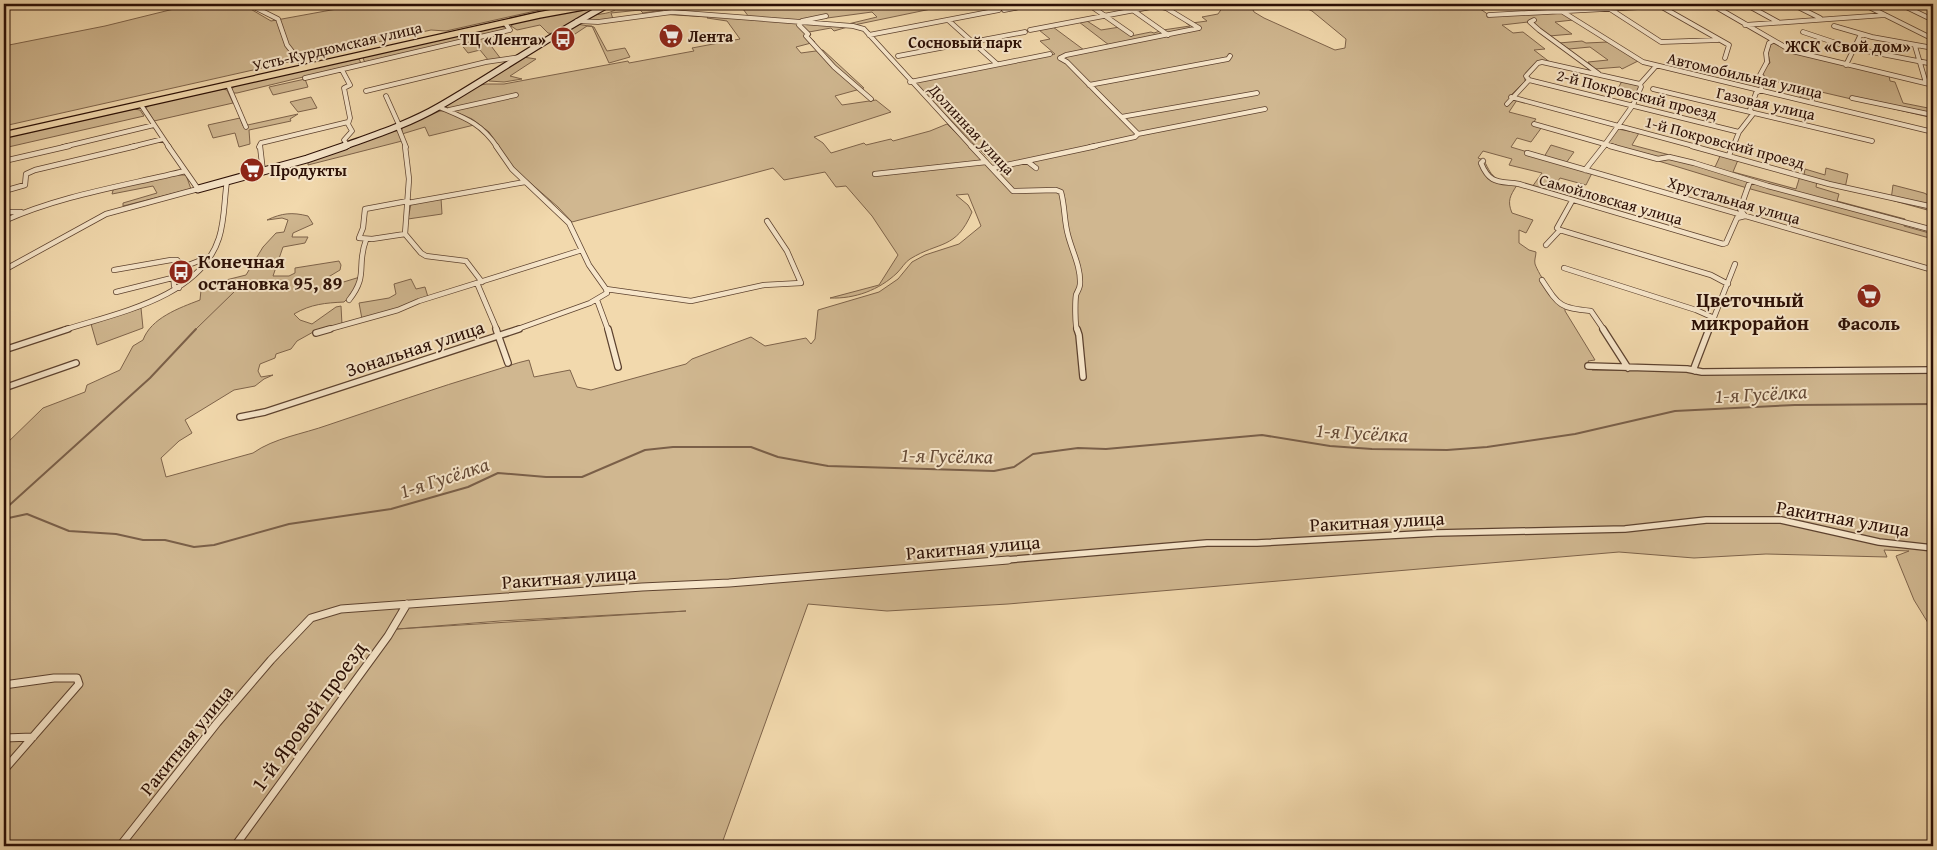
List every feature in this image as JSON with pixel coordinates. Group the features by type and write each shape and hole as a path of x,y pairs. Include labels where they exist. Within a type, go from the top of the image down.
{"main road":[{"name":"Усть-Курдюмская улица","path":"4,135 589,5"}],"street":[{"path":"4,7 22,4"},
{"path":"248,4 278,19 287,45 305,68"},
{"path":"589,5 609,4"},
{"path":"1004,10 1036,4"},
{"path":"1088,4 1131,34"},
{"path":"1138,134 1067,62 1060,58 1199,28 1166,8 1150,4"},
{"path":"1625,4 1634,8"},
{"path":"1490,16 1699,4"},
{"path":"1746,4 1778,22"},
{"path":"1756,4 1716,7 1792,51 1933,85"},
{"path":"1792,4 1822,19"},
{"path":"1864,4 1933,39"},
{"path":"1900,4 1933,20"},
{"path":"4,270 106,214 263,172 348,146 398,127 439,107 598,6"},
{"path":"1030,30 1156,6"},
{"path":"1662,6 1729,45 1725,58"},
{"path":"1610,9 1664,42 1718,40"},
{"path":"870,35 999,10"},
{"path":"1134,11 1168,35"},
{"path":"577,21 598,22 672,12 801,22 826,16"},
{"name":"Автомобильная улица","path":"1563,12 1643,62 1933,132"},
{"path":"1745,25 1885,15"},
{"path":"948,20 997,64"},
{"path":"1534,20 1530,22 1539,30 1600,75"},
{"path":"801,22 799,25 808,34 806,36 834,66 871,99"},
{"name":"Долинная улица","path":"801,22 858,27 870,35 912,84 1013,191 1056,190 1060,192 1064,202 1067,233 1077,261 1080,286 1076,295 1077,318 1075,325 1080,335 1083,378"},
{"path":"305,78 510,30 505,23"},
{"path":"1834,26 1861,34 1933,48"},
{"path":"898,56 1025,32"},
{"path":"1803,32 1831,44 1933,64"},
{"path":"1846,65 1861,34"},
{"path":"1729,156 1739,132 1752,118 1750,110 1758,91 1761,90 1763,78 1760,75 1761,70 1767,62 1766,53 1769,43 1773,41"},
{"path":"1915,46 1926,83"},
{"path":"912,84 1050,54"},
{"path":"360,56 364,64"},
{"path":"366,91 520,56"},
{"path":"1089,85 1220,61 1228,59 1230,56"},
{"path":"1507,104 1528,80 1526,76 1538,62 1640,84"},
{"path":"1585,170 1617,127 1626,111 1633,107 1641,87 1640,84 1656,66"},
{"path":"342,70 350,85 344,88 350,118 348,122 352,133 344,140 348,146"},
{"name":"2-й Покровский проезд","path":"1528,80 1739,132"},
{"path":"228,85 246,127"},
{"name":"Газовая улица","path":"1653,89 1872,141"},
{"path":"1121,117 1257,93"},
{"path":"449,110 516,95"},
{"path":"386,96 399,124 398,127 405,142 407,152 408,202 405,234 421,253 426,256 466,261 479,282 508,364"},
{"name":"1-й Покровский проезд","path":"1511,98 1829,184 1933,207"},
{"path":"1852,98 1933,115"},
{"path":"141,104 198,189"},
{"path":"439,107 471,120 486,132 512,169 569,223 589,265 606,289 607,293 597,300 600,310 605,317 618,367"},
{"path":"993,168 1135,137 1138,134 1265,109"},
{"path":"263,172 259,147 261,143 348,122"},
{"path":"1534,124 1658,159 1669,158 1694,163 1750,181 1933,230"},
{"path":"4,161 154,125"},
{"path":"4,191 25,184 26,174 35,170 163,138"},
{"name":"Хрустальная улица","path":"1528,153 1933,270"},
{"path":"1027,161 1036,168"},
{"name":"Самойловская улица","path":"1483,161 1481,163 1485,176 1491,180 1519,184 1723,244 1726,243 1737,218 1745,216"},
{"path":"875,174 986,162"},
{"path":"4,221 22,212 66,196 185,172"},
{"path":"4,350 156,300 179,288 209,257 219,242 227,181"},
{"path":"1745,216 1740,209 1750,181"},
{"path":"405,234 366,240 360,238 359,234 363,228 365,209 525,182"},
{"path":"1572,201 1557,228 1560,230 1712,275 1728,284"},
{"path":"4,212 22,212"},
{"path":"606,289 691,301 764,285 801,283 802,280 794,263 767,222"},
{"path":"1546,244 1560,230"},
{"path":"350,300 362,282 364,273 361,266 366,240"},
{"path":"316,333 398,310 479,282 582,250"},
{"path":"179,288 174,286 173,272 182,266 209,257"},
{"path":"114,270 171,260 177,260 182,266"},
{"path":"1695,371 1694,368 1735,264"},
{"path":"1564,268 1696,310 1714,318"},
{"path":"116,292 172,278"},
{"path":"1542,280 1558,304 1564,309 1591,311 1628,368"},
{"name":"Зональная улица","path":"240,417 264,412 499,336 597,300"},
{"path":"4,388 76,363"},
{"path":"1588,366 1687,369 1695,371 1933,370"},
{"name":"Ракитная улица","path":"120,846 217,723 271,660 311,618 341,609 642,586 729,583 1207,543 1257,543 1436,533 1625,529 1706,520 1781,520 1879,542 1933,548"},
{"name":"1-й Яровой проезд","path":"235,846 388,636 407,604"},
{"path":"4,685 54,678 77,678 80,684 4,770"},
{"path":"4,738 33,737"}],"shaded area":[{"path":"194,4 242,4 271,21 364,4 553,4 553,7 446,31 431,30 4,126 4,46 105,26"},
{"path":"615,4 627,4 633,10 640,10 611,13 613,19 599,21 584,20 588,17 614,11 618,8"},
{"path":"771,4 865,4 872,10 918,5 931,9 854,25 848,24 877,17 872,12 805,21 749,17 743,9"},
{"path":"1225,4 1256,4 1252,8 1254,12 1264,18 1335,50 1345,48 1346,39 1312,11 1297,4 1473,4 1489,15 1562,13 1573,20 1555,22 1572,34 1549,36 1528,22 1502,25 1513,33 1523,32 1545,49 1534,50 1551,63 1537,62 1525,75 1525,81 1509,97 1517,100 1509,112 1536,119 1533,123 1542,127 1531,142 1517,138 1511,147 1544,157 1551,145 1574,152 1566,163 1592,173 1586,185 1560,178 1550,193 1532,187 1542,173 1509,165 1512,159 1483,151 1478,158 1484,160 1490,172 1496,178 1517,185 1510,199 1512,213 1533,220 1526,233 1519,230 1519,243 1529,250 1536,252 1535,264 1540,275 1565,307 1565,311 1595,360 1588,361 1592,370 1933,372 1933,631 1914,600 1896,556 1909,551 1884,550 1887,557 1766,554 1694,558 1619,552 1008,604 887,611 808,604 721,846 4,846 4,446 43,408 85,392 87,385 120,370 133,346 143,340 152,326 167,315 200,300 201,290 218,282 246,275 263,247 276,233 284,232 288,220 282,218 267,220 287,214 297,214 308,216 313,224 293,233 292,237 308,237 305,243 283,247 273,276 289,276 295,273 295,268 339,261 341,265 340,270 325,279 327,287 360,277 356,290 344,302 318,305 294,314 300,320 312,324 336,307 341,306 342,325 315,331 297,341 291,349 276,354 275,358 260,364 258,371 261,377 273,375 255,386 234,390 185,420 192,433 179,441 161,458 166,477 253,453 279,440 449,384 529,360 534,377 570,370 577,387 591,390 686,364 692,359 751,337 765,346 806,338 811,344 815,339 818,310 879,292 898,279 912,262 925,255 959,244 981,226 968,194 956,195 968,205 972,212 960,233 953,239 910,259 890,279 874,289 848,297 830,298 879,285 898,255 872,216 846,186 836,187 825,172 784,180 773,168 572,222 558,207 512,167 489,132 472,119 447,108 446,106 476,86 504,84 628,61 629,63 694,51 692,48 740,39 727,21 708,17 659,14 662,13 851,26 834,31 831,28 809,32 811,35 808,36 815,42 796,47 801,53 823,50 864,88 835,96 842,105 876,100 891,112 814,137 823,143 831,153 864,143 866,145 891,139 893,141 930,131 947,124 993,170 997,167 916,83 1055,54 1040,41 1050,39 1039,30 1053,27 1084,50 1109,45 1079,22 1087,21 1101,30 1120,27 1131,36 1190,26 1184,21 1192,23 1207,21 1202,17 1218,14","holes":["686,611 397,629 500,621"]},
{"path":"592,7 593,9 554,34 548,33 540,25 517,30 511,26 516,22"},
{"path":"640,10 663,10 643,13"},
{"path":"577,24 588,26 566,40 556,38"},
{"path":"501,26 506,28 506,30 365,63 363,58 366,56"},
{"path":"592,27 594,27 607,51 625,48 630,57 609,63"},
{"path":"485,38 501,59 489,61 480,50 468,53 460,43"},
{"path":"1582,41 1586,43 1608,42 1638,61 1622,69 1620,67 1595,69 1588,62 1608,60 1590,47 1569,49 1559,43"},
{"path":"1771,43 1791,51 1889,76 1890,81 1895,82 1903,103 1933,109 1933,118 1817,91 1813,104 1799,100 1803,88 1766,79 1763,75 1763,70 1770,63 1768,53"},
{"path":"523,57 536,59 510,76 522,79 504,82 489,81 488,79"},
{"path":"359,59 361,63 237,93 231,93 230,90 235,86"},
{"path":"305,79 308,87 273,95 269,87"},
{"path":"1622,81 1639,86 1635,99 1615,94"},
{"path":"223,89 227,90 233,103 154,121 146,108 150,105"},
{"path":"311,97 317,108 298,112 290,102"},
{"path":"134,109 140,110 144,116 4,148 4,138"},
{"path":"440,111 447,111 474,125 429,136 425,127 402,134 402,127"},
{"path":"298,114 290,119 291,121 249,130 250,144 239,147 235,133 213,138 208,125 240,118 243,126"},
{"path":"1618,129 1639,133 1632,145 1715,167 1721,154 1738,160 1733,172 1796,189 1800,176 1804,175 1805,169 1825,175 1826,168 1848,174 1845,188 1817,181 1816,187 1839,194 1837,201 1905,219 1904,226 1933,234 1933,239 1747,188 1606,145"},
{"path":"393,131 398,131 402,141 308,165 308,161"},
{"path":"186,175 191,189 123,206 123,203 157,193 153,186 112,194 114,187"},
{"path":"1893,185 1928,195 1931,211 1891,200"},
{"path":"441,198 442,214 408,219 411,204"},
{"path":"411,279 416,289 425,287 428,297 397,309 362,319 359,303 389,298 396,294 394,284"},
{"path":"141,308 143,328 97,345 91,324"}],"waterway":[{"path":"196,329 234,292"},
{"path":"4,510 150,378 196,329"},
{"name":"1-я Гусёлка","path":"4,519 27,514 69,531 116,534 143,540 165,540 194,547 214,545 289,524 391,509 468,487 498,473 546,477 582,477 645,450 673,447 751,447 778,457 828,466 994,471 1014,467 1033,454 1078,448 1106,449 1262,435 1330,446 1372,449 1447,450 1487,447 1575,434 1675,411 1795,405 1933,404"}],"place":[{"name":"Лента","path":"671,36"},
{"name":"ТЦ «Лента»","path":"563,39"},
{"name":"Продукты","path":"252,170"},
{"name":"Конечная остановка 95, 89","path":"181,272"},
{"name":"Фасоль","path":"1869,296"}],"district":[{"name":"Сосновый парк","path":"965,42"},
{"name":"ЖСК «Свой дом»","path":"1848,46"},
{"name":"Цветочный микрорайон","path":"1750,310"}]}
